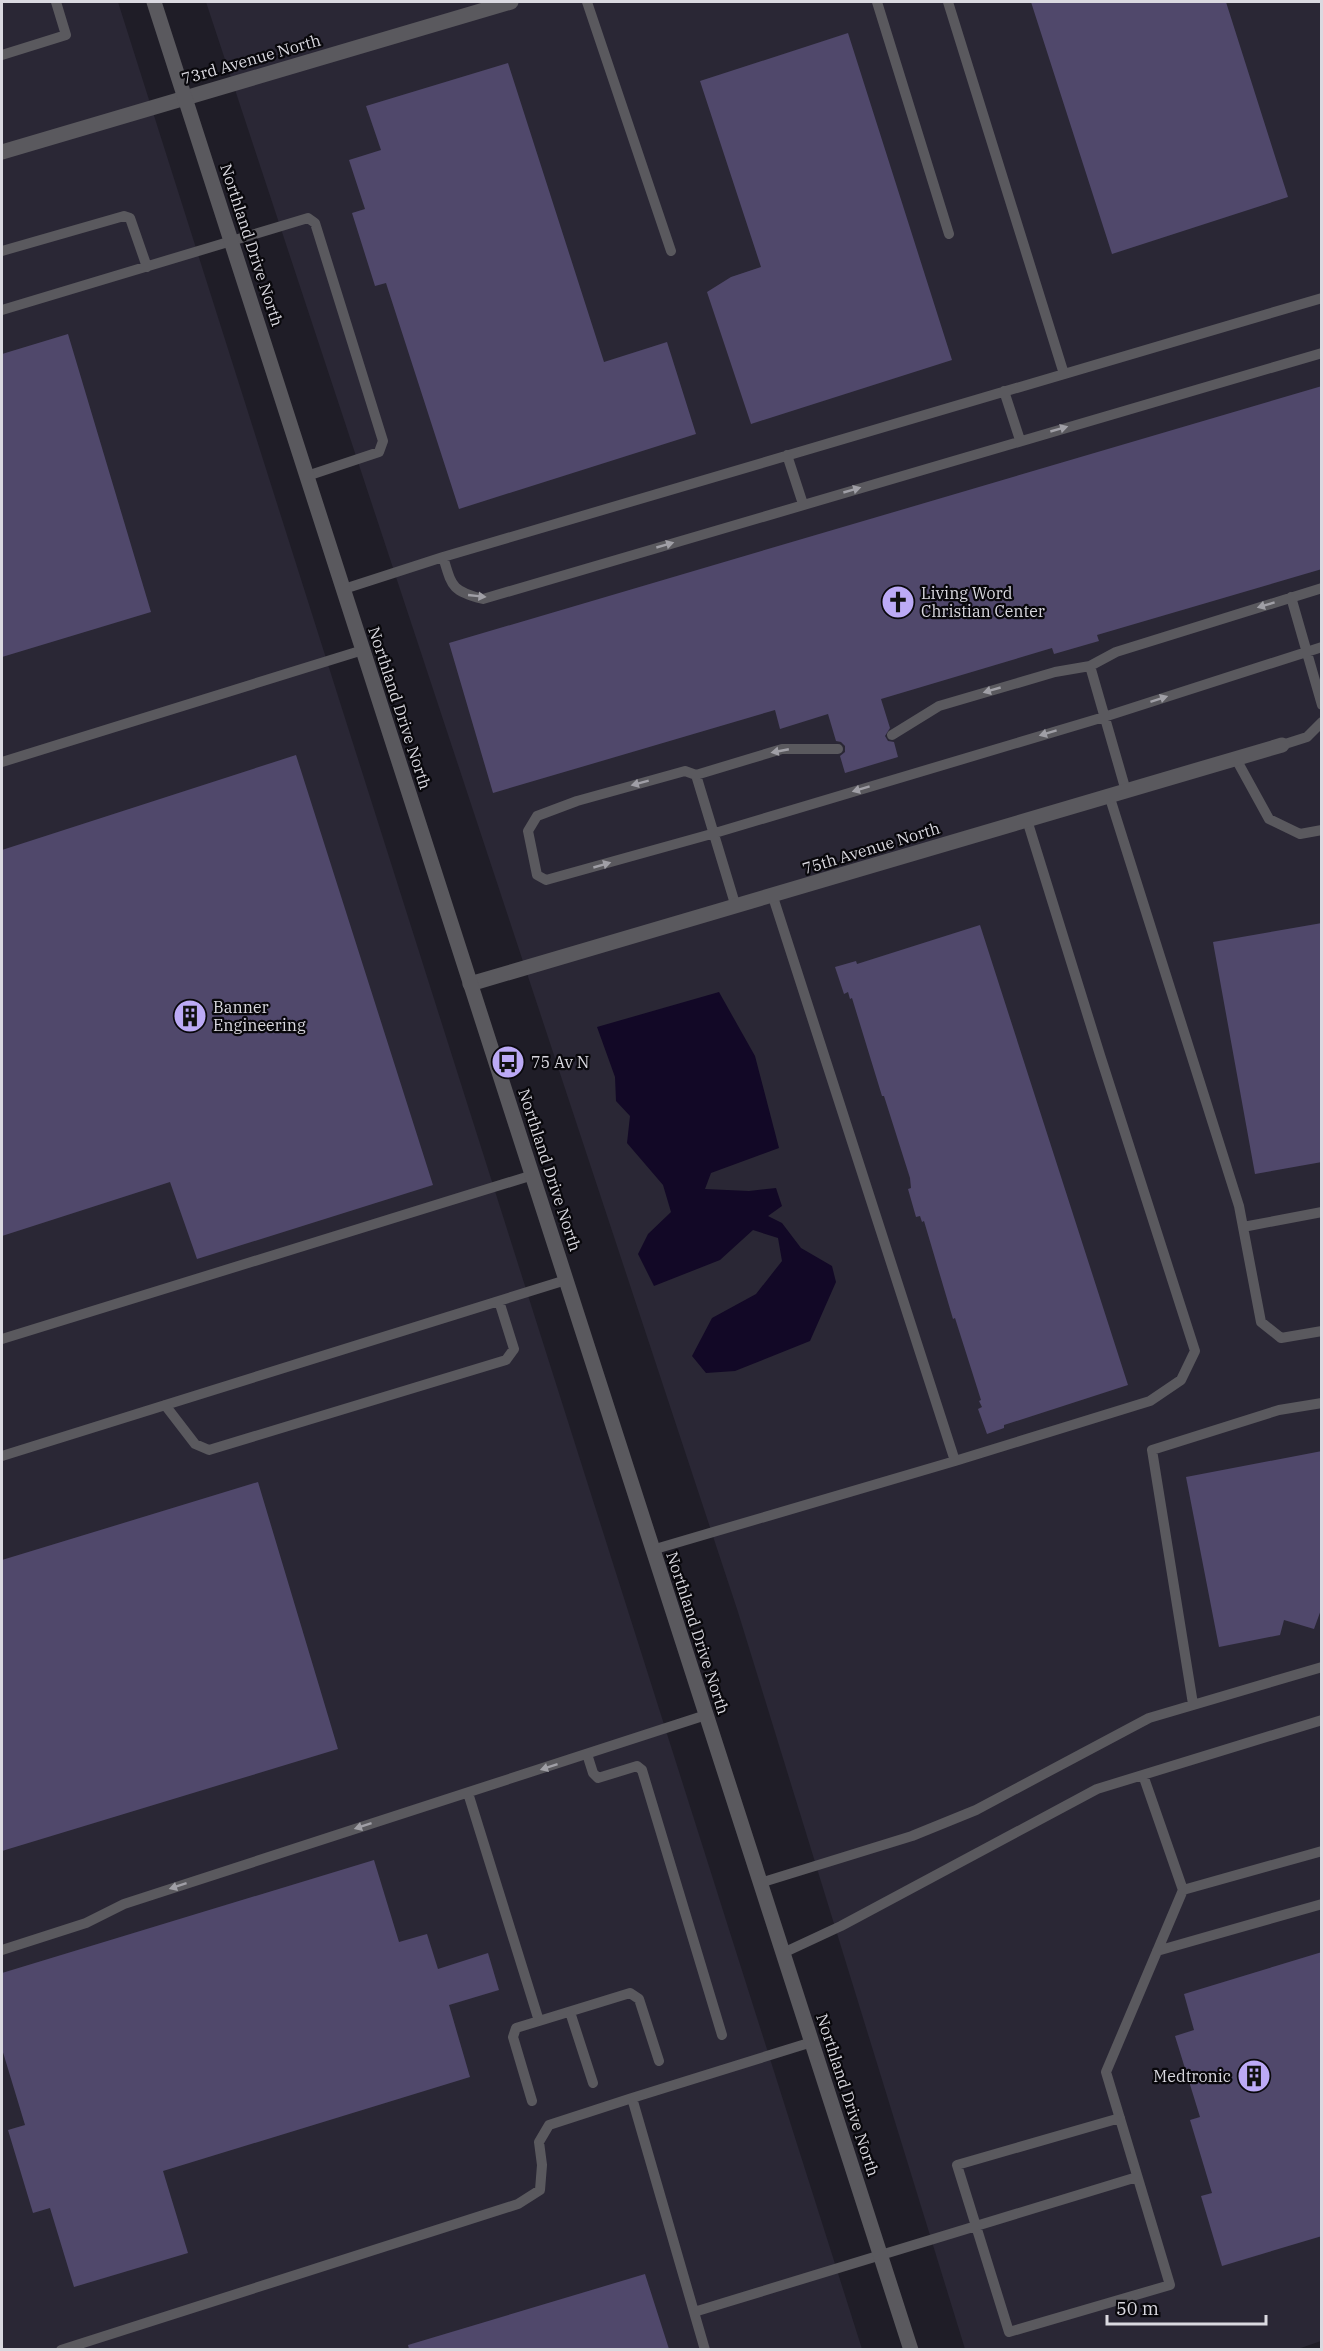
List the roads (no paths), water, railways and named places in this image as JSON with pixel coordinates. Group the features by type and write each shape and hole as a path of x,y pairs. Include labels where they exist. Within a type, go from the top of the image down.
{"street":[{"name":"Northland Drive North","path":"154,2 911,2349"},
{"name":"73rd Avenue North","path":"2,152 511,2"},
{"name":"75th Avenue North","path":"470,984 773,897 1282,745"}],"lane":[{"path":"2,55 66,35 56,2"},
{"path":"587,2 671,251"},
{"path":"877,2 949,234"},
{"path":"948,2 1064,374"},
{"path":"2,251 124,216 130,218 147,267"},
{"path":"2,310 308,218 315,223 383,441 379,452 308,476"},
{"path":"344,589 443,557 1322,298"},
{"path":"443,557 452,584 463,594 483,599 1322,352"},
{"path":"1004,391 1020,440"},
{"path":"788,455 804,504"},
{"path":"892,735 939,706 1055,672 1090,666 1116,652 1322,588"},
{"path":"1291,597 1322,705"},
{"path":"838,749 782,749 696,775 685,771 577,801 537,816 528,831 537,875 546,880 715,833 1104,717 1322,647"},
{"path":"2,762 253,682 363,650"},
{"path":"1090,666 1126,791"},
{"path":"1282,745 1307,737 1322,722"},
{"path":"1236,759 1269,819 1300,834 1322,830"},
{"path":"696,775 736,907"},
{"path":"1109,795 1239,1206 1261,1322 1281,1338 1322,1331"},
{"path":"652,1550 1150,1401 1181,1380 1195,1351 1027,820"},
{"path":"773,897 955,1461"},
{"path":"2,1339 533,1175"},
{"path":"1243,1227 1322,1212"},
{"path":"2,1456 566,1280"},
{"path":"165,1405 195,1444 209,1450 506,1360 513,1349 499,1301"},
{"path":"1193,1704 1152,1450 1279,1410 1322,1403"},
{"path":"760,1883 912,1836 976,1810 1149,1718 1322,1667"},
{"path":"2,1950 86,1923 124,1904 706,1715"},
{"path":"783,1953 841,1926 1097,1789 1322,1720"},
{"path":"587,1754 593,1773 598,1778 637,1766 642,1770 722,2035"},
{"path":"1120,2118 957,2165 1009,2332 1170,2285 1137,2177 1120,2118 1106,2072 1183,1890 1143,1775"},
{"path":"468,1793 538,2021"},
{"path":"1183,1890 1322,1851"},
{"path":"1157,1951 1322,1904"},
{"path":"532,2101 513,2037 516,2028 538,2021 630,1993 639,1999 658,2061"},
{"path":"570,2012 593,2083"},
{"path":"61,2349 518,2204 540,2190 542,2165 539,2142 549,2125 812,2042"},
{"path":"632,2098 705,2349"},
{"path":"694,2312 1137,2177"}],"place":[{"name":"Living Word Christian Center","path":"898,602"},
{"name":"Banner Engineering","path":"190,1016"},
{"name":"75 Av N","path":"508,1062"},
{"name":"Medtronic","path":"1254,2076"}]}
